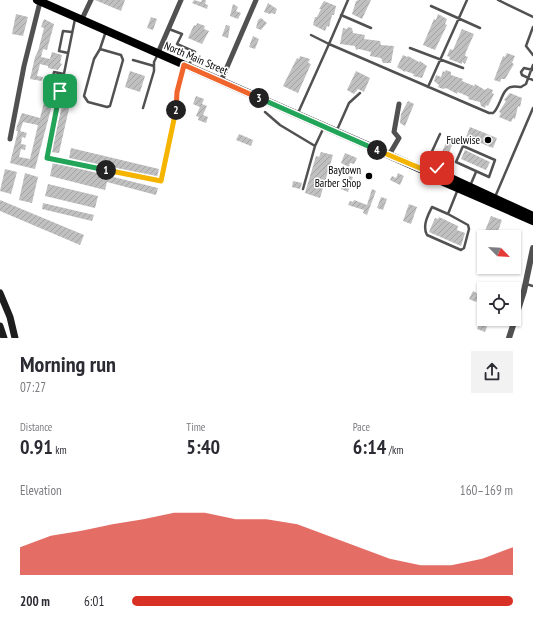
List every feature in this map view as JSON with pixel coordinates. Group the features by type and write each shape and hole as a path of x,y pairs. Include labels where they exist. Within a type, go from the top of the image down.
{"main road":[{"name":"North Main Street","path":"38,1 389,155 434,174 442,174 470,186 533,216"},
{"name":"North Main Street","path":"434,174 439,180 533,221"},
{"path":"0,293 10,317 15,338"},
{"path":"0,326 4,338"}],"street":[{"path":"79,18 91,0"},
{"path":"158,53 181,0"},
{"path":"221,81 256,0"},
{"path":"10,139 38,1"},
{"path":"389,155 399,138 394,132 399,104"},
{"path":"509,338 526,284 533,248"}],"lane":[{"path":"297,115 348,0"},
{"path":"428,87 467,0"},
{"path":"498,0 533,17"},
{"path":"431,6 480,28"},
{"path":"341,15 371,28"},
{"path":"79,18 72,32 47,158 161,181 178,101 177,92 186,65 194,52 177,44 182,34 168,28"},
{"path":"533,27 526,46 533,55"},
{"path":"68,53 58,51 62,31 72,32"},
{"path":"100,49 121,55 123,60 110,106 107,107 88,102 84,96 94,59 100,49 106,31"},
{"path":"311,35 428,87 493,113 496,111 506,89 511,86 521,87 526,84 533,65"},
{"path":"410,48 463,68"},
{"path":"143,108 158,53"},
{"path":"133,60 154,66"},
{"path":"532,70 524,68 521,72 522,75 533,80"},
{"path":"60,91 50,90 51,84 54,72 64,74"},
{"path":"336,132 349,103 359,97 360,93"},
{"path":"495,197 533,108"},
{"path":"265,112 280,125 315,146"},
{"path":"303,189 315,146 324,127"},
{"path":"420,168 424,162 428,160 440,134"},
{"path":"463,146 495,160 489,177 476,172 456,162 463,146"},
{"path":"428,160 437,164 434,174"},
{"path":"470,186 476,172"},
{"path":"448,214 458,189"},
{"path":"432,207 448,214 468,225 469,229 464,248 461,250 426,234 425,232 424,228 432,207"},
{"path":"526,284 533,286"}],"building":[{"path":"95,0 125,0 121,11"},
{"path":"194,0 201,2 202,0 206,0 205,4 208,5 207,9 192,3"},
{"path":"371,0 362,19 352,14 356,1"},
{"path":"324,1 336,6 329,27 327,26 325,31 313,25 315,17 317,17 321,9 319,9"},
{"path":"268,3 277,9 275,14 264,12"},
{"path":"233,4 238,7 236,11 241,13 238,19 230,16"},
{"path":"16,14 28,17 23,36 12,34"},
{"path":"438,14 447,19 445,24 447,25 435,50 423,45 434,19 436,20"},
{"path":"151,17 157,19 153,30 147,28"},
{"path":"261,18 267,23 261,30 256,28 258,20"},
{"path":"44,19 54,24 47,50 43,49 41,57 50,59 52,52 62,55 60,63 62,64 58,70 48,68 48,66 40,64 37,76 43,77 42,81 30,79 44,28 41,27"},
{"path":"197,23 205,26 204,29 209,31 202,44 188,38 194,25 196,26"},
{"path":"226,25 230,26 228,38 222,36"},
{"path":"348,27 352,28 353,33 365,35 364,39 380,41 381,45 394,46 391,63 383,63 381,58 370,56 371,52 359,49 356,50 355,46 340,44 343,28 347,29"},
{"path":"462,29 474,34 466,52 465,56 468,57 465,64 449,59 450,57 447,56 450,49 453,50"},
{"path":"253,36 259,39 255,49 249,47"},
{"path":"507,53 515,56 512,63 514,64 505,79 501,79 500,82 494,80 503,56 505,57"},
{"path":"403,55 419,62 420,61 427,66 422,78 413,76 414,74 405,72 397,67"},
{"path":"300,56 310,59 308,63 311,64 298,93 283,86 297,58 299,59"},
{"path":"446,70 451,72 451,75 463,79 462,81 474,86 475,84 485,90 488,88 493,90 492,93 494,94 488,106 486,105 485,108 481,106 480,102 468,99 469,97 458,92 457,94 446,88 443,89 438,87 439,85 434,81 436,75 441,77 443,71 445,72"},
{"path":"130,71 145,76 140,92 125,87"},
{"path":"356,71 370,78 364,92 358,89 354,94 347,90"},
{"path":"47,92 55,94 54,101 45,98"},
{"path":"510,93 522,98 520,107 518,106 515,119 513,118 511,122 499,117 501,113 499,112 506,101 504,100"},
{"path":"196,96 204,99 202,104 207,106 203,115 208,117 206,123 198,120 199,117 196,116 200,107 193,104"},
{"path":"408,101 414,104 405,126 400,123 401,114"},
{"path":"63,102 70,104 59,153 51,152"},
{"path":"44,103 52,105 35,169 10,163 18,131 16,131 17,126 22,113 40,118","holes":["23,122 38,125 30,159 19,157 21,149 25,150 26,145 21,144 22,137 25,138 27,133 20,131"]},
{"path":"470,127 497,138 493,148 466,137"},
{"path":"239,134 253,140 251,146 236,140"},
{"path":"447,141 453,143 446,159 440,156"},
{"path":"71,148 159,169 157,177 69,158"},
{"name":"Fuelwise","path":"465,150 490,162 486,170 461,159"},
{"path":"321,152 333,155 320,198 305,193 316,156 319,157"},
{"path":"345,153 357,158 354,164 350,163 349,167 341,163"},
{"path":"53,162 158,188 156,195 107,182 105,190 50,176"},
{"path":"5,169 17,172 11,194 0,191"},
{"path":"25,173 38,177 32,203 19,200"},
{"path":"398,173 404,176 400,185 390,180 392,176 396,178"},
{"path":"349,176 353,177 348,192 341,189 345,178 348,179"},
{"path":"293,181 302,183 300,189 292,187"},
{"path":"48,184 98,196 95,208 45,196"},
{"path":"372,189 376,191 367,215 363,213 364,210 348,205 350,201 353,202 354,200 367,205"},
{"path":"381,197 387,199 383,210 377,208"},
{"path":"0,200 84,235 80,245 0,211"},
{"path":"43,203 94,215 92,221 42,209"},
{"path":"409,204 417,207 411,224 403,221"},
{"path":"491,216 502,220 498,230 485,230"},
{"path":"439,217 458,226 457,230 465,233 461,246 429,232 435,218 438,219"},
{"path":"473,291 477,293 476,302 469,299"},
{"path":"478,326 487,327 485,332 477,329"}],"place":[{"name":"Fuelwise","path":"488,140"},
{"name":"Baytown Barber Shop","path":"369,176"}],"route":[{"path":"60,91 47,158 161,181 178,101 177,92 184,65 434,174 437,168"}]}
